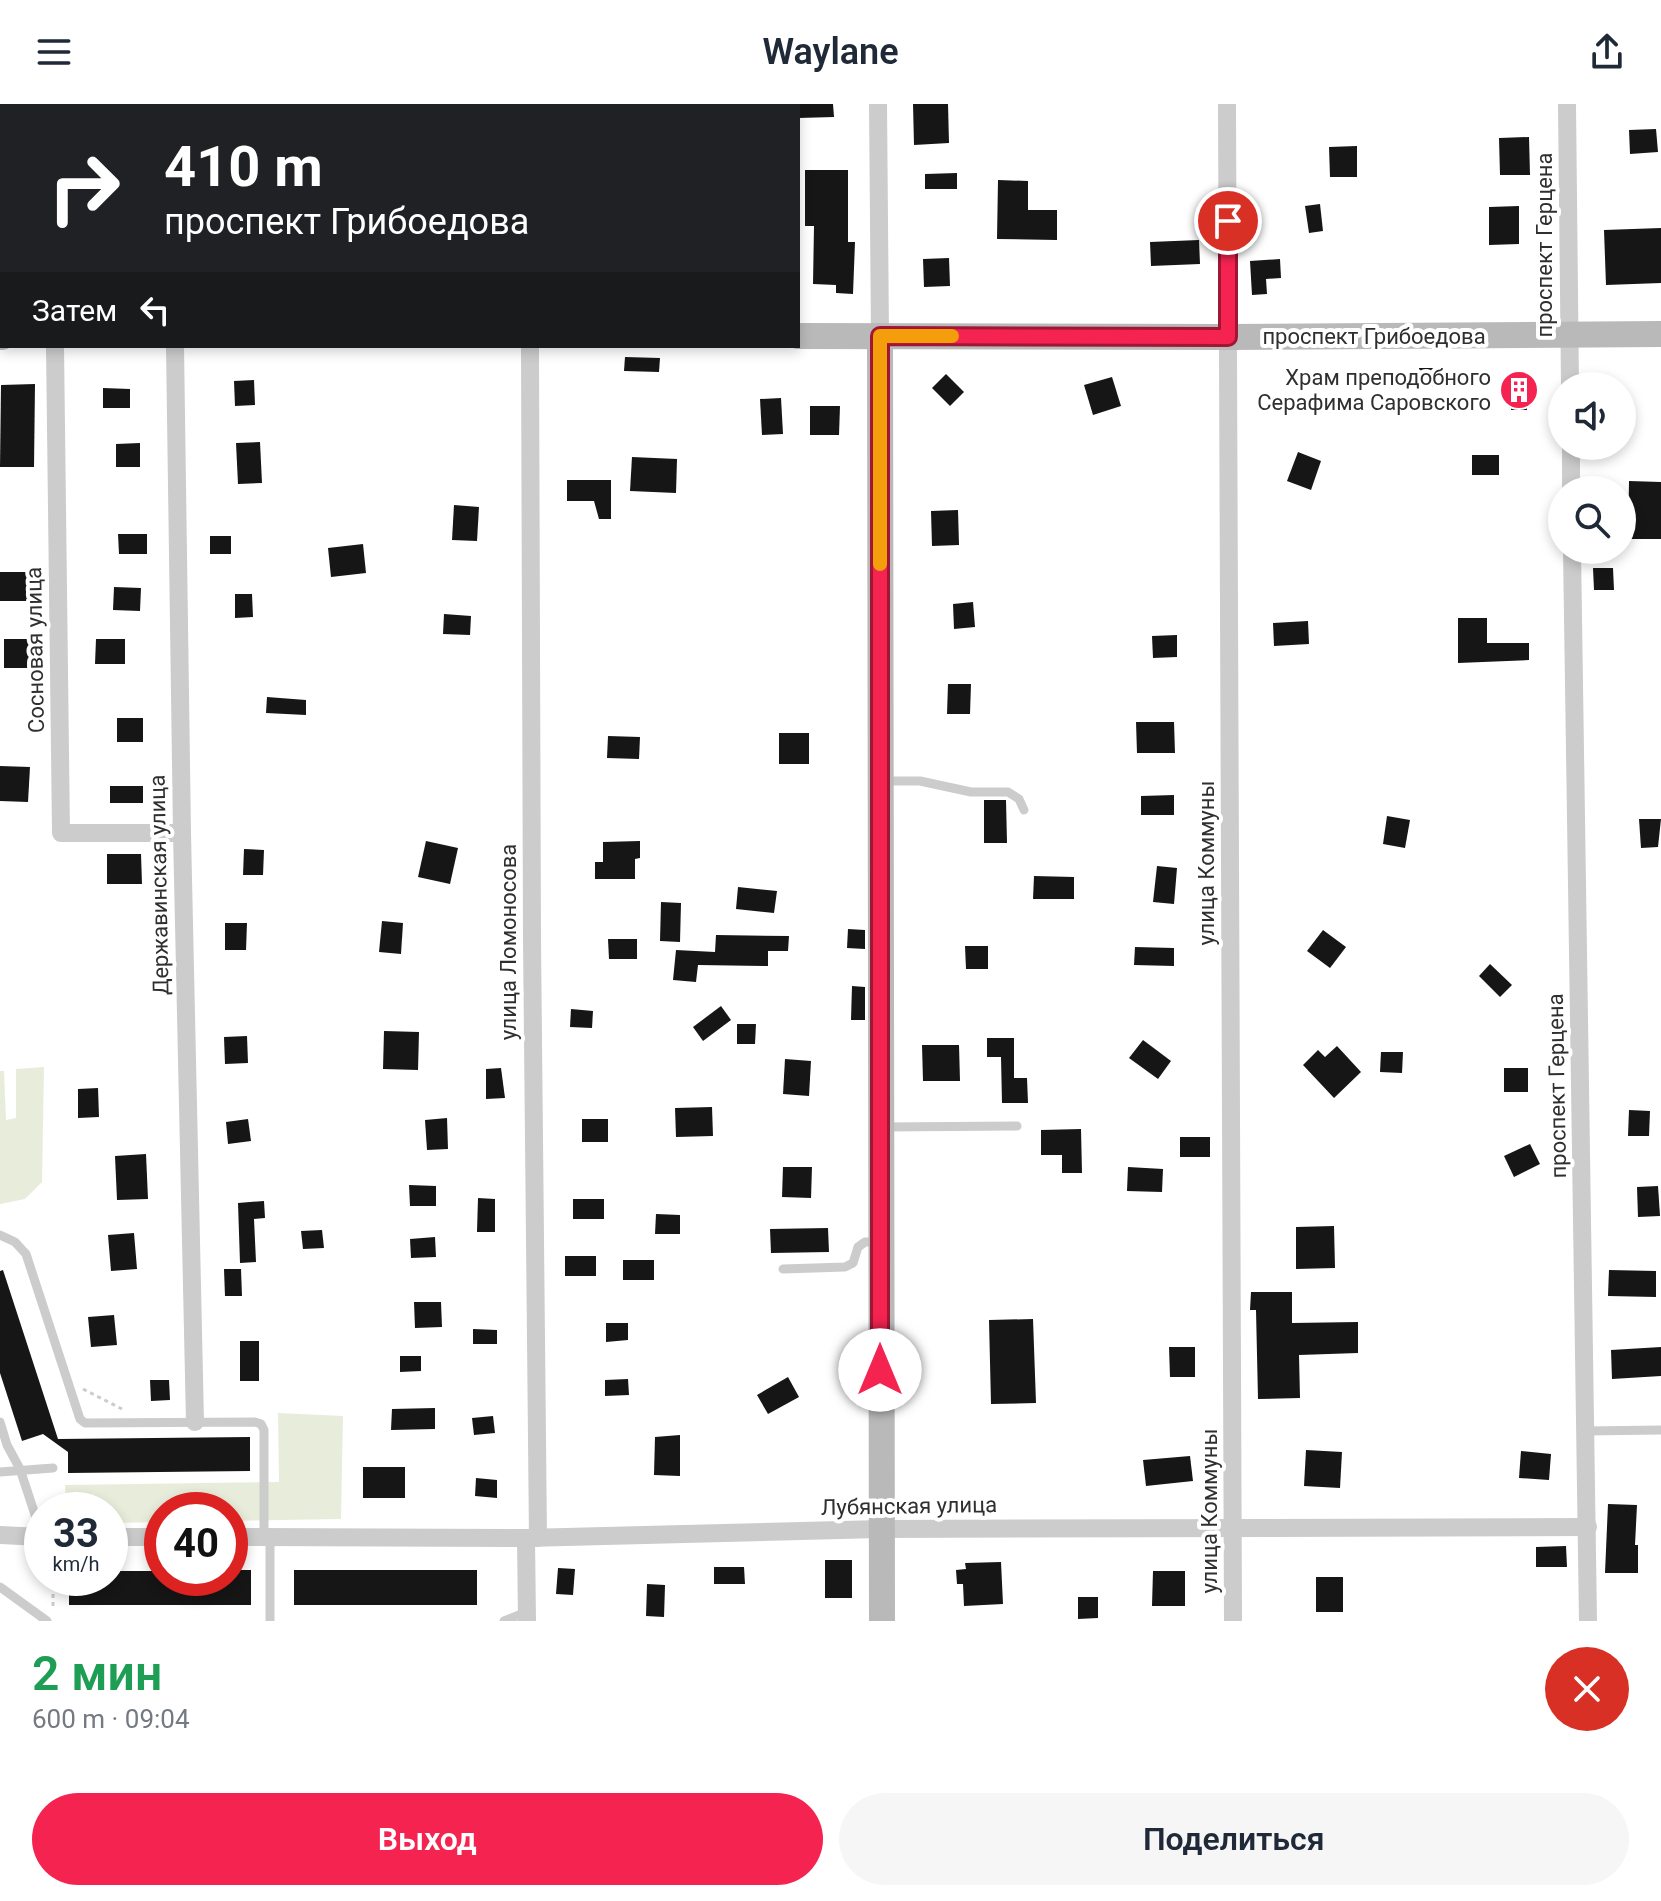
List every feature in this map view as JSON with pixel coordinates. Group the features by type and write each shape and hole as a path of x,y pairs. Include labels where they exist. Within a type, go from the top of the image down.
{"street":[{"path":"878,104 882,1621"},
{"name":"улица Коммуны","path":"1227,104 1233,1621"},
{"name":"проспект Герцена","path":"1567,104 1570,372"},
{"name":"проспект Грибоедова","path":"800,336 1661,334"},
{"name":"Сосновая улица","path":"55,348 61,833 182,833"},
{"name":"Державинская улица","path":"175,348 195,1422"},
{"name":"улица Ломоносова","path":"527,1616 532,1538 530,348"},
{"name":"проспект Герцена","path":"1572,564 1588,1621"},
{"name":"Лубянская улица","path":"248,1537 532,1538 880,1529 1588,1527"},
{"path":"0,1535 24,1536"}],"lane":[{"path":"880,781 920,781 971,792 1008,792 1019,799 1024,810"},
{"path":"880,1127 1017,1126"},
{"path":"0,1235 15,1242 26,1254 80,1419 85,1423 261,1424 264,1430 270,1621"},
{"path":"783,1269 845,1267 853,1263 858,1247 865,1242 880,1242"},
{"path":"0,1422 28,1492"},
{"path":"1586,1431 1661,1430"},
{"path":"0,1472 53,1468"},
{"path":"0,1587 47,1621"},
{"path":"504,1621 527,1616"}],"path":[{"path":"68,1381 147,1422"},
{"path":"53,1596 53,1621"}],"green space":[{"path":"44,1067 42,1182 25,1199 0,1204 0,1071 4,1071 6,1120 16,1118 16,1069"},
{"path":"278,1413 343,1416 341,1519 248,1521 248,1492 144,1492 144,1522 128,1523 128,1492 65,1492 65,1485 279,1482"}],"building":[{"path":"800,104 833,104 834,117 800,118"},
{"path":"913,104 948,104 949,143 914,145"},
{"path":"1656,129 1658,152 1630,154 1629,130"},
{"path":"1529,137 1530,175 1500,175 1499,138"},
{"path":"1357,146 1357,177 1330,177 1329,147"},
{"path":"805,170 848,170 848,242 855,242 853,294 836,293 836,285 813,284 814,226 805,226"},
{"path":"957,173 957,189 925,189 925,174"},
{"path":"998,180 1028,181 1028,210 1057,210 1057,240 997,239"},
{"path":"1320,204 1323,231 1309,233 1305,206"},
{"path":"1519,206 1519,244 1489,245 1489,207"},
{"path":"1661,228 1661,283 1606,285 1604,230"},
{"path":"1199,240 1200,264 1151,266 1150,242"},
{"path":"949,258 950,286 924,287 923,259"},
{"path":"1280,259 1281,278 1266,279 1267,294 1252,295 1250,261"},
{"path":"625,357 660,358 659,372 624,371"},
{"path":"1419,368 1444,368 1444,387 1419,387"},
{"name":"Храм преподобного Серафима Саровского","path":"1514,373 1524,373 1532,381 1532,405 1527,405 1527,410 1511,410 1511,405 1507,405 1506,381"},
{"path":"946,374 964,392 950,406 932,388"},
{"path":"1112,377 1121,406 1093,415 1084,385"},
{"path":"254,380 255,405 235,406 234,381"},
{"path":"35,384 34,467 0,467 1,385"},
{"path":"103,388 130,389 130,408 103,408"},
{"path":"781,398 783,434 762,435 760,399"},
{"path":"810,406 840,406 839,435 810,435"},
{"path":"260,442 262,483 238,484 236,443"},
{"path":"140,443 140,467 116,467 116,444"},
{"path":"1298,452 1321,461 1311,490 1287,481"},
{"path":"1472,455 1499,455 1499,475 1472,475"},
{"path":"632,457 677,459 676,493 630,491"},
{"path":"567,480 611,480 611,519 599,519 594,501 567,501"},
{"path":"1636,481 1661,482 1661,539 1636,539"},
{"path":"454,505 479,507 477,541 452,540"},
{"path":"958,510 959,545 932,546 931,511"},
{"path":"118,534 147,534 147,554 119,554"},
{"path":"210,536 231,536 231,554 210,554"},
{"path":"363,544 366,573 331,577 328,548"},
{"path":"1593,568 1613,568 1614,590 1594,590"},
{"path":"0,572 34,572 34,601 0,601"},
{"path":"114,587 141,588 140,611 113,610"},
{"path":"235,594 252,594 253,617 235,618"},
{"path":"973,602 975,627 954,629 953,604"},
{"path":"444,614 471,616 470,635 443,634"},
{"path":"1458,618 1487,618 1487,643 1529,643 1529,660 1458,663"},
{"path":"1308,621 1309,644 1274,646 1273,623"},
{"path":"1177,635 1177,657 1153,658 1152,636"},
{"path":"4,639 40,639 40,668 4,668"},
{"path":"96,639 125,639 125,664 95,664"},
{"path":"948,684 971,684 970,714 947,714"},
{"path":"267,697 306,700 306,715 266,713"},
{"path":"117,718 143,718 143,742 117,742"},
{"path":"1136,722 1174,722 1175,753 1137,753"},
{"path":"779,733 809,733 809,764 779,764"},
{"path":"608,736 640,737 639,759 607,758"},
{"path":"0,766 30,767 28,802 0,801"},
{"path":"110,786 143,786 143,803 110,803"},
{"path":"1174,795 1174,815 1141,815 1141,796"},
{"path":"984,800 1006,800 1007,843 984,843"},
{"path":"1387,816 1410,820 1405,848 1383,844"},
{"path":"1639,819 1661,819 1658,847 1641,848"},
{"path":"426,841 458,848 450,884 418,877"},
{"path":"640,841 640,858 635,859 635,879 595,879 595,862 603,862 603,842"},
{"path":"244,849 264,850 263,875 243,875"},
{"path":"107,854 141,854 142,884 107,884"},
{"path":"1157,866 1177,868 1174,904 1153,902"},
{"path":"1034,876 1074,877 1074,899 1033,899"},
{"path":"738,887 777,891 774,913 736,909"},
{"path":"661,902 681,903 680,942 660,941"},
{"path":"382,921 403,923 401,954 379,952"},
{"path":"225,923 247,923 246,950 225,950"},
{"path":"848,929 865,930 865,949 847,948"},
{"path":"1323,930 1346,947 1330,968 1307,951"},
{"path":"716,935 789,936 788,951 768,951 768,966 698,965 696,982 673,980 676,950 715,952"},
{"path":"608,939 637,939 637,959 609,959"},
{"path":"965,946 988,946 988,969 966,969"},
{"path":"1135,947 1174,948 1174,966 1134,965"},
{"path":"1490,964 1512,985 1500,997 1479,976"},
{"path":"852,986 865,987 865,1020 851,1020"},
{"path":"721,1006 731,1020 703,1041 693,1027"},
{"path":"571,1009 593,1011 592,1028 570,1027"},
{"path":"737,1024 756,1024 755,1044 737,1044"},
{"path":"384,1031 419,1032 418,1070 383,1069"},
{"path":"247,1036 248,1063 225,1064 224,1037"},
{"path":"987,1038 1014,1038 1014,1078 1027,1078 1028,1103 1002,1103 1001,1057 987,1057"},
{"path":"1143,1040 1171,1061 1158,1079 1129,1058"},
{"path":"922,1045 959,1045 960,1081 923,1081"},
{"path":"1337,1046 1361,1072 1334,1098 1303,1065 1318,1050 1325,1057"},
{"path":"1381,1052 1403,1052 1402,1073 1380,1072"},
{"path":"785,1059 811,1061 809,1096 783,1094"},
{"path":"501,1068 505,1098 486,1099 486,1069"},
{"path":"1504,1068 1528,1068 1528,1092 1504,1092"},
{"path":"98,1088 99,1117 78,1118 78,1089"},
{"path":"712,1107 713,1136 676,1137 675,1108"},
{"path":"1629,1110 1650,1111 1649,1136 1628,1136"},
{"path":"447,1118 448,1149 427,1150 425,1120"},
{"path":"248,1119 251,1141 228,1144 226,1122"},
{"path":"582,1119 608,1119 608,1142 582,1142"},
{"path":"1081,1129 1082,1173 1062,1173 1062,1155 1041,1155 1041,1130"},
{"path":"1180,1137 1210,1137 1210,1157 1180,1157"},
{"path":"1530,1144 1540,1164 1514,1177 1504,1156"},
{"path":"146,1154 148,1199 117,1200 115,1156"},
{"path":"783,1167 812,1167 811,1198 782,1197"},
{"path":"1128,1167 1163,1169 1162,1192 1127,1191"},
{"path":"409,1185 436,1186 436,1206 410,1206"},
{"path":"1658,1186 1660,1216 1638,1217 1637,1187"},
{"path":"478,1198 495,1199 495,1232 477,1232"},
{"path":"573,1199 604,1199 604,1219 573,1219"},
{"path":"264,1201 265,1218 254,1219 256,1262 240,1263 238,1203"},
{"path":"656,1214 680,1215 680,1234 655,1234"},
{"path":"1334,1226 1335,1268 1296,1269 1296,1227"},
{"path":"828,1228 829,1252 771,1253 770,1229"},
{"path":"322,1230 324,1248 303,1249 301,1231"},
{"path":"134,1233 137,1269 111,1271 108,1235"},
{"path":"435,1237 436,1257 411,1258 410,1239"},
{"path":"565,1256 596,1256 596,1276 565,1276"},
{"path":"623,1260 654,1260 654,1280 623,1280"},
{"path":"224,1269 241,1269 242,1296 225,1296"},
{"path":"3,1270 58,1439 250,1437 250,1471 68,1473 68,1452 43,1434 22,1441 0,1373 0,1271"},
{"path":"1609,1270 1656,1271 1656,1297 1608,1296"},
{"path":"1251,1292 1292,1292 1292,1323 1358,1322 1358,1353 1299,1355 1300,1398 1258,1399 1256,1310 1250,1310"},
{"path":"414,1302 441,1302 442,1327 415,1328"},
{"path":"114,1315 117,1345 91,1347 88,1317"},
{"path":"1033,1319 1036,1403 991,1404 989,1320"},
{"path":"606,1323 628,1323 628,1340 606,1342"},
{"path":"473,1329 497,1330 497,1344 473,1344"},
{"path":"240,1341 259,1341 259,1381 240,1381"},
{"path":"1169,1347 1195,1347 1195,1377 1170,1377"},
{"path":"1661,1347 1661,1376 1612,1379 1611,1350"},
{"path":"400,1356 421,1356 421,1371 400,1372"},
{"path":"788,1377 799,1397 768,1414 757,1395"},
{"path":"628,1379 629,1395 605,1396 605,1380"},
{"path":"150,1380 169,1380 170,1400 151,1401"},
{"path":"435,1408 435,1429 391,1430 392,1409"},
{"path":"493,1416 495,1433 474,1435 472,1418"},
{"path":"680,1435 680,1476 654,1475 655,1437"},
{"path":"1306,1450 1342,1452 1340,1488 1304,1486"},
{"path":"1521,1451 1551,1454 1549,1480 1519,1478"},
{"path":"1190,1456 1193,1481 1146,1486 1143,1460"},
{"path":"363,1467 405,1467 405,1498 363,1498"},
{"path":"476,1478 497,1480 497,1498 475,1496"},
{"path":"1608,1504 1637,1505 1635,1545 1638,1545 1638,1573 1605,1573"},
{"path":"1566,1546 1567,1567 1536,1567 1536,1547"},
{"path":"825,1560 852,1560 852,1598 825,1598"},
{"path":"1001,1562 1003,1604 964,1606 963,1584 957,1584 956,1570 966,1569 965,1563"},
{"path":"714,1567 744,1567 745,1584 714,1584"},
{"path":"558,1568 575,1569 573,1595 556,1594"},
{"path":"248,1570 251,1570 251,1605 69,1605 69,1596 128,1596 128,1571 144,1571 144,1596 248,1596"},
{"path":"294,1570 477,1570 477,1605 294,1605"},
{"path":"1153,1571 1185,1571 1185,1606 1152,1606"},
{"path":"1316,1577 1343,1577 1343,1612 1316,1612"},
{"path":"647,1584 665,1585 664,1617 646,1616"},
{"path":"1078,1597 1098,1597 1098,1618 1078,1619"}],"slow traffic":[{"path":"880,564 880,336 952,336"}],"place":[{"name":"Храм преподобного Серафима Саровского","path":"1519,390"}],"route":[{"path":"880,1370 880,336 1228,337 1228,221"}]}
